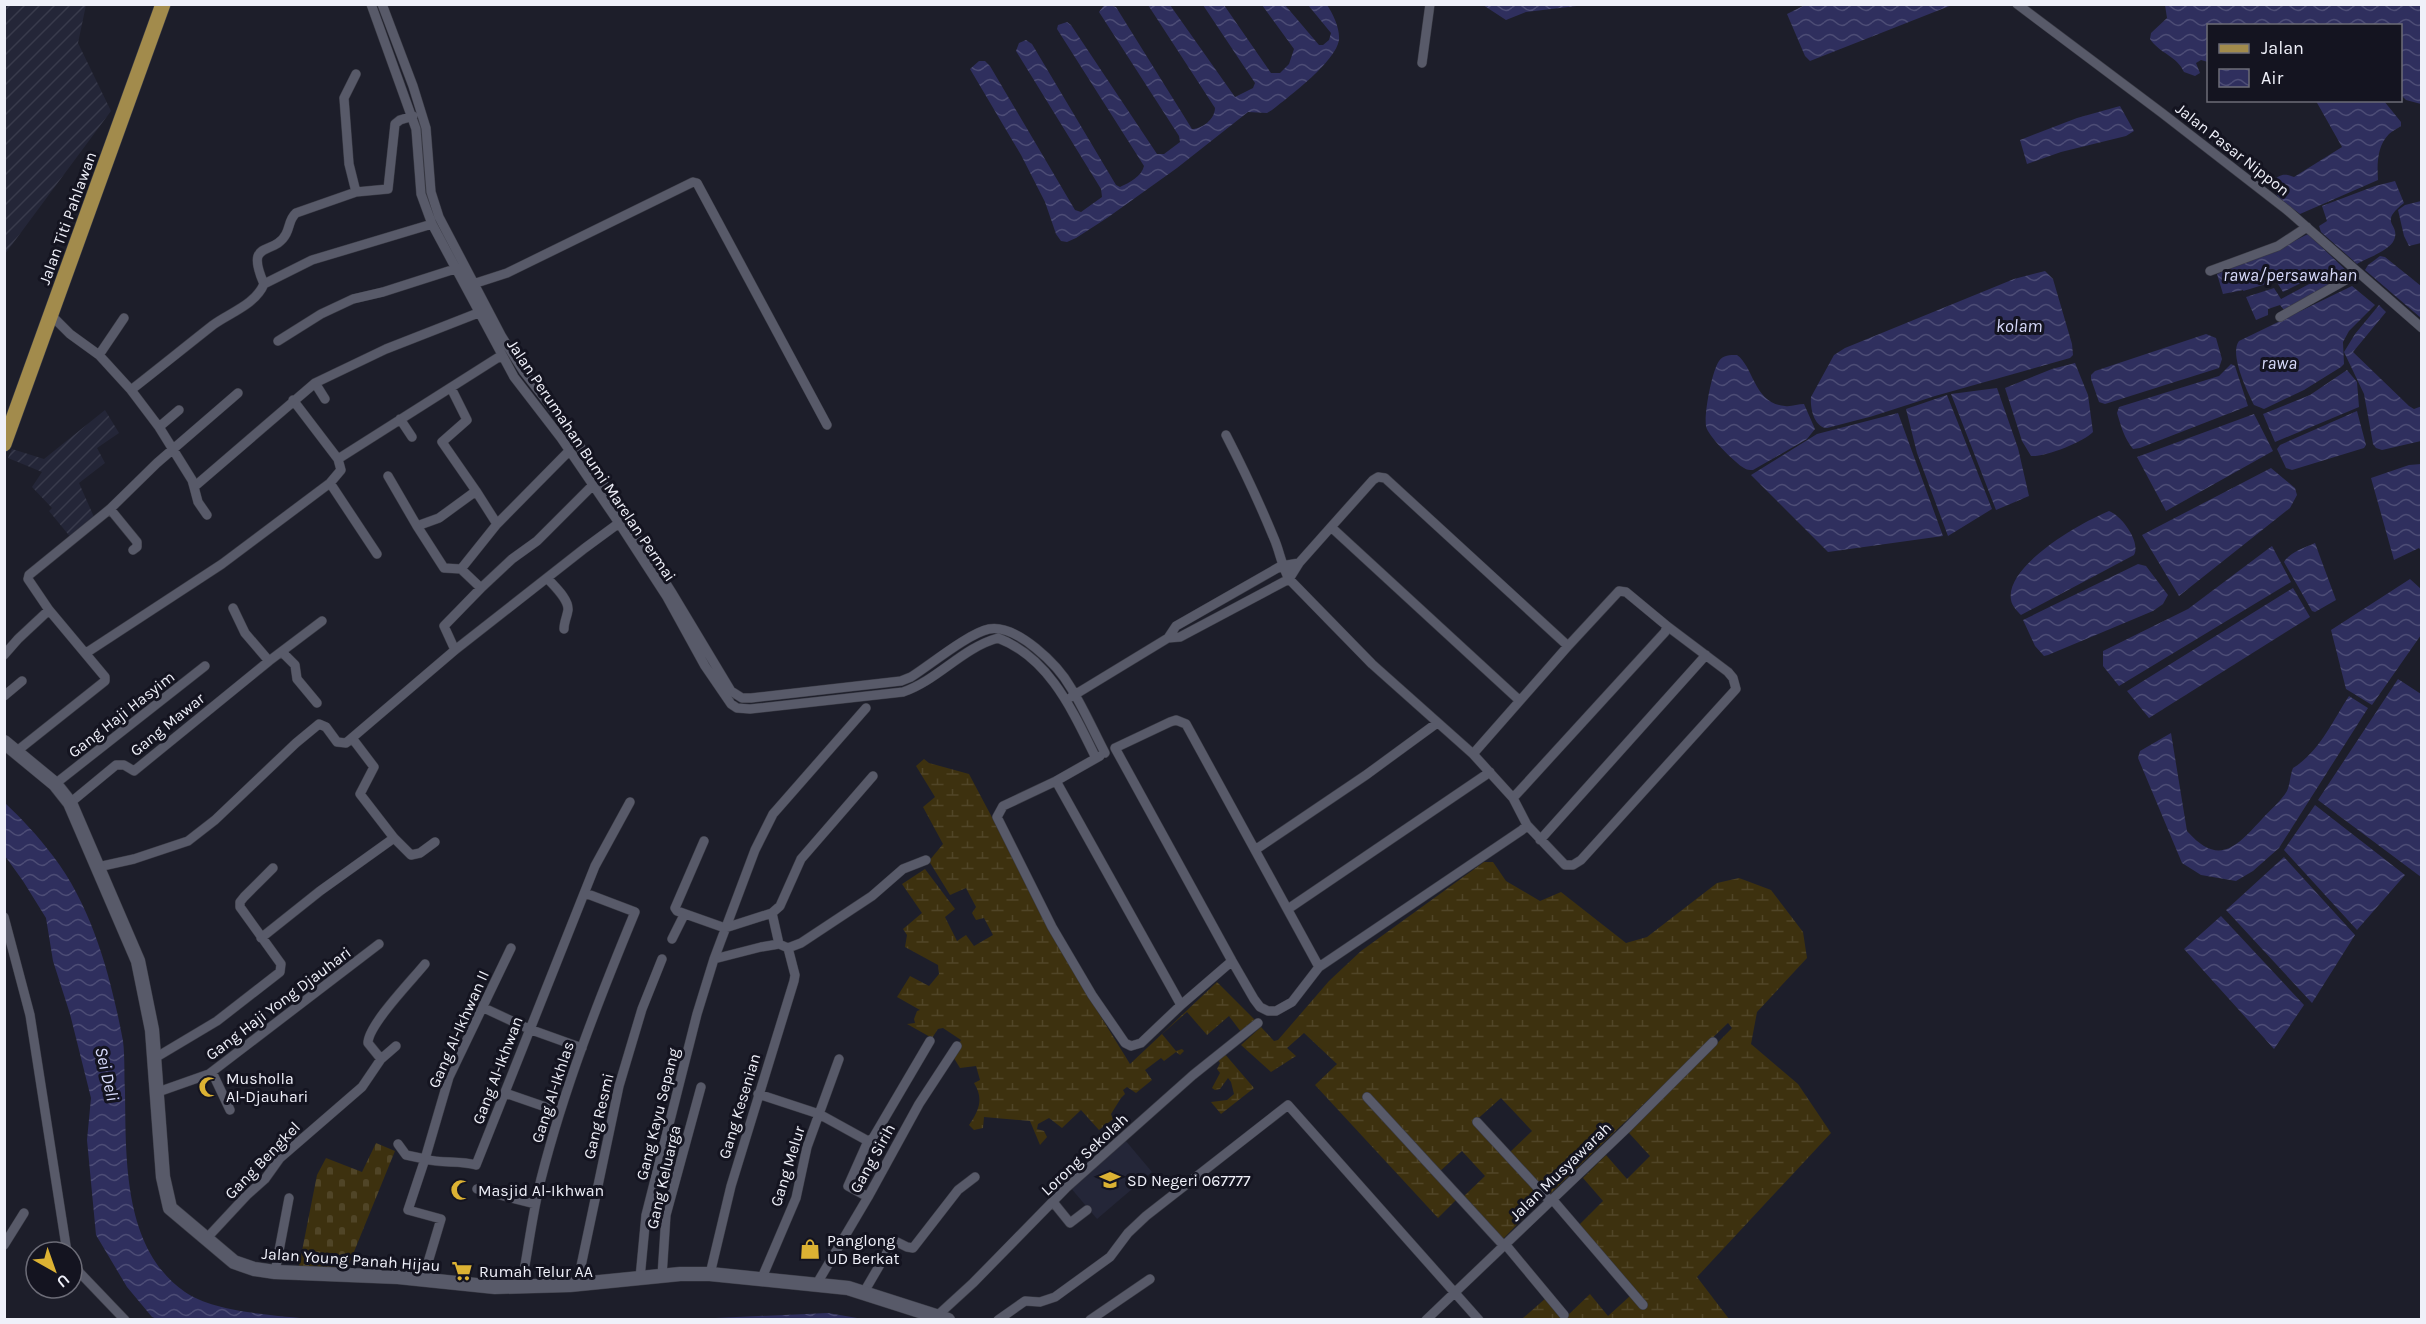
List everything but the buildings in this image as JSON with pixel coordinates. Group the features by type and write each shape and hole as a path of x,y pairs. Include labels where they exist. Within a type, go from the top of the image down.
{"main road":[{"name":"Jalan Titi Pahlawan","path":"4,444 163,4"}],"street":[{"name":"Jalan Perumahan Bumi Marelan Permai","path":"371,4 413,116 421,128 421,194 432,224 471,285 478,313 528,397 570,450 592,486 649,562"},
{"name":"Jalan Perumahan Bumi Marelan Permai","path":"382,4 413,86 433,204 471,285 524,372 570,432 681,613"},
{"path":"1422,63 1431,4"},
{"name":"Jalan Pasar Nippon","path":"2017,4 2162,112 2307,227 2352,277 2421,328"},
{"path":"356,74 345,98 348,164 356,192"},
{"path":"264,285 258,271 257,256 282,239 287,233 292,216 304,209 356,192 387,189 395,124 413,116"},
{"path":"471,285 507,273 693,182 697,183 827,425"},
{"path":"131,390 216,323 248,303 264,285 312,260 432,224"},
{"path":"2210,271 2278,246 2307,227"},
{"path":"278,341 321,314 353,299 458,268"},
{"path":"2280,316 2352,277"},
{"path":"194,487 315,383 386,349 478,313"},
{"path":"50,317 99,355 131,390 159,427 194,487 198,502 207,515"},
{"path":"99,355 124,318"},
{"path":"338,459 502,355"},
{"path":"315,383 325,399"},
{"path":"452,388 467,420 442,442 497,524"},
{"path":"17,751 105,681 105,677 49,610 28,579 29,575 110,509 157,463 238,393"},
{"path":"86,653 222,564 330,483 340,470 338,459 293,400"},
{"path":"159,427 179,410"},
{"path":"400,419 412,437"},
{"path":"561,438 570,432"},
{"path":"1226,435 1270,528 1277,545 1281,566 1289,579 1372,664 1473,754 1513,798 1527,825 1565,866 1573,865 1581,860 1736,689 1733,678 1728,672 1621,591 1568,646 1473,754"},
{"path":"461,569 497,524 570,450"},
{"path":"388,476 444,568 461,569 481,588"},
{"path":"1168,638 1180,637 1289,579 1299,563 1331,526 1373,480 1382,477 1568,646"},
{"path":"330,483 377,554"},
{"path":"455,650 444,626 481,588 512,559 537,541 592,486"},
{"path":"417,526 439,518 476,491"},
{"path":"110,509 137,542 133,550"},
{"path":"99,867 134,859 188,841 215,820 319,724 326,727 337,742 346,743 455,650 619,523"},
{"path":"1331,526 1519,700"},
{"path":"1071,697 1168,638 1176,626 1281,566 1299,563"},
{"path":"547,578 567,602 564,629"},
{"path":"1260,578 1267,591"},
{"path":"233,608 245,633 269,661"},
{"path":"4,655 49,610"},
{"path":"681,613 727,685 736,696 742,698 901,681 911,677 979,632 1000,628 1071,697 1101,756"},
{"path":"681,613 705,666 726,697 737,708 750,709 903,692 918,685 979,644 1010,637"},
{"name":"Gang Mawar","path":"70,803 119,763 134,771 322,621"},
{"path":"1513,798 1663,635 1667,626"},
{"path":"282,652 295,665 297,679 317,703"},
{"path":"1540,840 1706,655"},
{"name":"Gang Haji Hasyim","path":"55,784 205,666"},
{"path":"4,696 22,681"},
{"path":"901,681 903,692"},
{"name":"Gang Kayu Sepang","path":"639,1278 646,1215 697,1014 725,928 762,831 773,814 866,708"},
{"path":"1232,961 1141,1043 1131,1046 1125,1043 1092,995 1052,927 997,817 1003,806 1170,722 1183,721 1191,730 1319,967"},
{"path":"1256,850 1437,723"},
{"path":"352,738 374,766 360,794 394,838 411,855 420,853 435,842"},
{"name":"Jalan Young Panah Hijau","path":"4,742 55,784 70,803 138,961 152,1030 163,1177 170,1208 234,1262 254,1269 275,1272 423,1279 495,1287 577,1285 662,1276 710,1274 864,1292 943,1317"},
{"path":"1115,748 1254,999 1260,1007 1268,1011 1276,1011 1292,1002 1319,967 1527,825"},
{"path":"1288,909 1490,772"},
{"path":"704,841 675,908 684,915 725,928 772,913 780,906 801,859 873,776"},
{"path":"1056,781 1181,1005"},
{"name":"Gang Al-Ikhwan","path":"425,1159 445,1164 461,1161 476,1165 596,866 630,802"},
{"path":"261,938 320,891 394,838"},
{"path":"714,959 744,950 801,943 872,896 903,869 926,860"},
{"path":"155,1058 217,1021 280,972 281,964 242,911 240,902 273,868"},
{"name":"Gang Al-Ikhlas","path":"521,1287 535,1204 560,1112 582,1048 635,912 585,893"},
{"name":"Gang Kesenian","path":"710,1274 731,1186 794,981 795,975 772,913"},
{"path":"672,939 684,915"},
{"path":"4,917 30,1015 65,1240"},
{"name":"Gang Haji Yong Djauhari","path":"158,1092 189,1083 212,1072 379,944"},
{"name":"Gang Al-Ikhwan II","path":"425,1159 449,1077 511,948"},
{"name":"Gang Resmi","path":"577,1285 619,1086 642,1009 662,959"},
{"path":"381,1059 368,1043 369,1035 383,1014 425,964"},
{"path":"484,1008 529,1029 582,1048"},
{"name":"Lorong Sekolah","path":"943,1317 1053,1202 1193,1075 1258,1023"},
{"path":"868,1197 848,1186 868,1141 873,1138 930,1041"},
{"name":"Jalan Musyawarah","path":"1426,1320 1713,1042"},
{"name":"Gang Bengkel","path":"206,1239 264,1179 280,1158 362,1087 381,1059 396,1046"},
{"name":"Gang Sirih","path":"816,1285 919,1104 957,1046"},
{"name":"Gang Melur","path":"761,1280 796,1198 807,1147 839,1059"},
{"path":"212,1072 230,1110"},
{"name":"Gang Keluarga","path":"662,1276 666,1215 701,1087"},
{"path":"505,1093 560,1112"},
{"path":"758,1094 819,1114 868,1141"},
{"path":"1367,1097 1504,1245 1564,1314"},
{"path":"998,1320 1025,1301 1040,1302 1055,1297 1110,1257 1128,1233 1146,1216 1288,1105 1479,1320"},
{"path":"1477,1122 1551,1200 1642,1305"},
{"path":"398,1144 406,1155 425,1159 408,1210 441,1219 423,1279"},
{"path":"864,1292 892,1244 897,1242 913,1248 958,1190 975,1177"},
{"path":"477,1189 535,1204"},
{"path":"275,1272 289,1198"},
{"path":"1053,1202 1070,1223 1087,1210"},
{"path":"4,1245 24,1213"},
{"path":"84,1277 125,1320"},
{"path":"1090,1320 1150,1279"}],"shaded area":[{"path":"5,4 86,5 78,43 111,111 5,254"},
{"path":"105,410 119,433 97,448 105,463 79,483 94,517 72,539 49,511 52,508 32,487 42,472 8,458 12,449 44,459"},
{"name":"SD Negeri 067777","path":"1125,1140 1152,1172 1097,1219 1070,1187"}],"green space":[{"path":"924,759 929,763 969,774 1077,978 1130,1064 1217,982 1256,1021 1241,1032 1229,1016 1207,1035 1187,1012 1162,1034 1176,1051 1182,1049 1184,1051 1180,1055 1176,1052 1164,1061 1161,1058 1145,1070 1152,1080 1136,1093 1127,1087 1123,1090 1125,1094 1111,1114 1113,1119 1099,1130 1081,1110 1062,1128 1049,1118 1038,1124 1037,1129 1044,1131 1047,1137 1040,1145 1030,1121 984,1117 983,1128 974,1130 969,1125 978,1109 979,1094 974,1083 980,1080 976,1066 960,1068 952,1055 961,1040 943,1028 938,1029 932,1038 907,1024 915,1023 917,1011 920,1010 897,997 910,976 929,986 939,974 938,965 905,947 907,935 903,929 922,913 902,884 925,869 955,909 945,917 957,941 966,935 974,946 993,935 984,918 976,920 972,913 976,907 966,888 950,895 929,861 943,844 923,807 935,797 916,766"},
{"path":"1484,862 1493,862 1506,881 1540,901 1561,892 1626,943 1647,937 1717,883 1739,878 1771,890 1803,932 1807,958 1757,1012 1751,1044 1798,1084 1831,1133 1697,1277 1729,1319 1523,1318 1546,1298 1565,1318 1590,1294 1608,1316 1630,1296 1579,1225 1603,1201 1583,1178 1606,1155 1627,1179 1650,1156 1629,1133 1732,1028 1728,1023 1549,1195 1510,1152 1532,1131 1501,1098 1473,1123 1543,1198 1502,1240 1463,1197 1485,1176 1462,1151 1438,1173 1367,1092 1362,1097 1457,1199 1438,1218 1315,1085 1337,1064 1304,1033 1287,1048 1296,1056 1271,1072 1241,1045 1261,1027 1274,1041 1278,1040 1329,981 1361,951"},
{"path":"1224,1053 1254,1088 1221,1114 1211,1102 1227,1100 1234,1094 1228,1078 1220,1089 1212,1088 1220,1073 1217,1069 1220,1063 1217,1059"},
{"path":"376,1143 395,1151 347,1269 299,1266 317,1175 326,1158 362,1172"}],"water":[{"path":"1105,4 1116,7 1192,129 1207,123 1213,116 1215,108 1148,5 1170,5 1235,97 1253,88 1255,83 1203,5 1224,5 1271,73 1280,73 1289,64 1294,49 1262,5 1285,5 1319,45 1323,45 1329,40 1331,33 1308,5 1327,5 1334,17 1339,40 1330,58 1321,68 1272,110 1267,113 1248,112 1177,168 1107,218 1076,238 1067,242 1061,241 1056,234 1045,202 1021,155 970,69 979,61 985,61 990,66 1075,210 1081,212 1102,197 1101,189 1016,51 1019,43 1026,40 1032,44 1116,185 1120,187 1131,181 1141,173 1144,166 1057,29 1058,25 1067,22 1071,25 1157,154 1164,154 1180,142 1179,136 1099,12"},
{"path":"1483,5 1585,5 1526,12 1506,20"},
{"path":"1805,5 1952,5 1810,61 1805,56 1787,14"},
{"path":"2165,5 2421,5 2421,104 2406,100 2402,96 2402,24 2207,24 2207,62 2201,60 2196,63 2200,73 2195,76 2184,72 2177,62 2150,39 2151,33 2167,18"},
{"path":"2317,102 2385,102 2401,122 2401,126 2389,134 2382,144 2378,162 2378,180 2300,214 2275,192 2272,182 2277,177 2287,175 2294,177 2342,147"},
{"path":"2120,106 2134,131 2126,136 2061,152 2027,164 2020,140 2077,118"},
{"path":"2395,181 2404,203 2392,215 2394,240 2383,251 2357,264 2321,232 2319,226 2327,221 2322,206"},
{"path":"2421,201 2421,243 2409,246 2404,236 2398,210 2405,205"},
{"name":"rawa/persawahan","path":"2308,234 2351,275 2284,310 2280,305 2268,309 2268,315 2256,320 2243,290 2223,294 2217,274"},
{"path":"2380,256 2385,257 2421,286 2421,318 2365,270"},
{"name":"kolam","path":"2045,271 2053,279 2072,344 2073,355 2070,358 1827,428 1816,421 1812,411 1811,397 1834,355 1845,348 2014,279"},
{"name":"rawa","path":"2352,286 2375,305 2349,331 2343,342 2344,364 2304,390 2264,409 2254,405 2236,355 2239,341"},
{"path":"2379,305 2386,312 2353,352 2409,406 2414,409 2422,406 2421,441 2382,450 2373,444 2364,394 2344,352 2355,334"},
{"path":"2206,334 2216,338 2222,359 2219,368 2105,404 2099,402 2091,379 2095,371"},
{"path":"1737,355 1767,399 1785,406 1804,404 1815,429 1807,439 1753,470 1744,468 1728,455 1711,436 1706,426 1707,402 1716,366 1723,358"},
{"path":"2075,363 2088,395 2093,432 2064,448 2031,456 2022,441 2005,388 2052,369"},
{"path":"2231,364 2235,366 2248,406 2133,449 2121,427 2117,413 2119,407 2219,376"},
{"path":"2347,370 2357,382 2359,407 2275,442 2263,414 2310,395"},
{"path":"1997,388 2018,448 2029,496 1996,510 1951,394"},
{"path":"1947,395 1992,509 1948,536 1917,453 1906,409"},
{"path":"2357,411 2366,445 2364,448 2292,470 2286,468 2277,449 2280,445"},
{"path":"1898,413 1943,536 1828,552 1751,475 1817,434"},
{"path":"2254,414 2273,451 2166,511 2137,457"},
{"path":"2421,464 2421,551 2419,548 2394,560 2371,478 2409,465"},
{"path":"2271,468 2295,488 2297,495 2290,508 2179,596 2142,535"},
{"path":"2109,511 2119,518 2133,537 2134,555 2021,615 2011,600 2012,587 2020,573 2048,546"},
{"path":"2315,543 2336,600 2315,612 2312,611 2284,562 2294,553"},
{"path":"2272,546 2291,582 2119,686 2103,666 2103,651 2188,609"},
{"path":"2138,564 2146,566 2168,595 2163,604 2153,611 2048,655 2044,656 2035,646 2023,620"},
{"path":"2410,579 2421,589 2421,635 2372,705 2346,689 2331,630"},
{"path":"2293,588 2310,617 2149,718 2127,691"},
{"path":"2398,679 2421,694 2421,877 2318,800"},
{"path":"2349,696 2368,708 2279,848 2253,871 2236,881 2201,875 2182,863 2138,758 2140,751 2171,733 2187,831 2198,842 2209,848 2227,849 2244,838 2282,798 2288,789 2293,768 2318,745"},
{"name":"Sei Deli","path":"4,802 42,842 67,876 90,921 106,968 123,1041 126,1145 132,1201 139,1227 150,1252 165,1274 185,1292 197,1299 246,1312 313,1319 157,1319 152,1317 127,1287 96,1235 87,1140 91,1098 70,1014 53,961 46,918 5,856"},
{"path":"2315,805 2405,875 2357,930 2284,850"},
{"path":"2284,857 2355,935 2312,1003 2226,910"},
{"path":"2221,916 2304,1005 2274,1049 2184,949"},
{"path":"828,1313 863,1319 693,1319"}],"pier":[{"path":"2309,279 2311,283 2281,299 2274,288 2243,298 2241,294 2227,296 2276,281 2283,292"}],"place":[{"name":"Musholla Al-Djauhari","path":"209,1087"},
{"name":"SD Negeri 067777","path":"1110,1180"},
{"name":"Masjid Al-Ikhwan","path":"461,1190"},
{"name":"Panglong UD Berkat","path":"810,1249"},
{"name":"Rumah Telur AA","path":"462,1271"}]}
